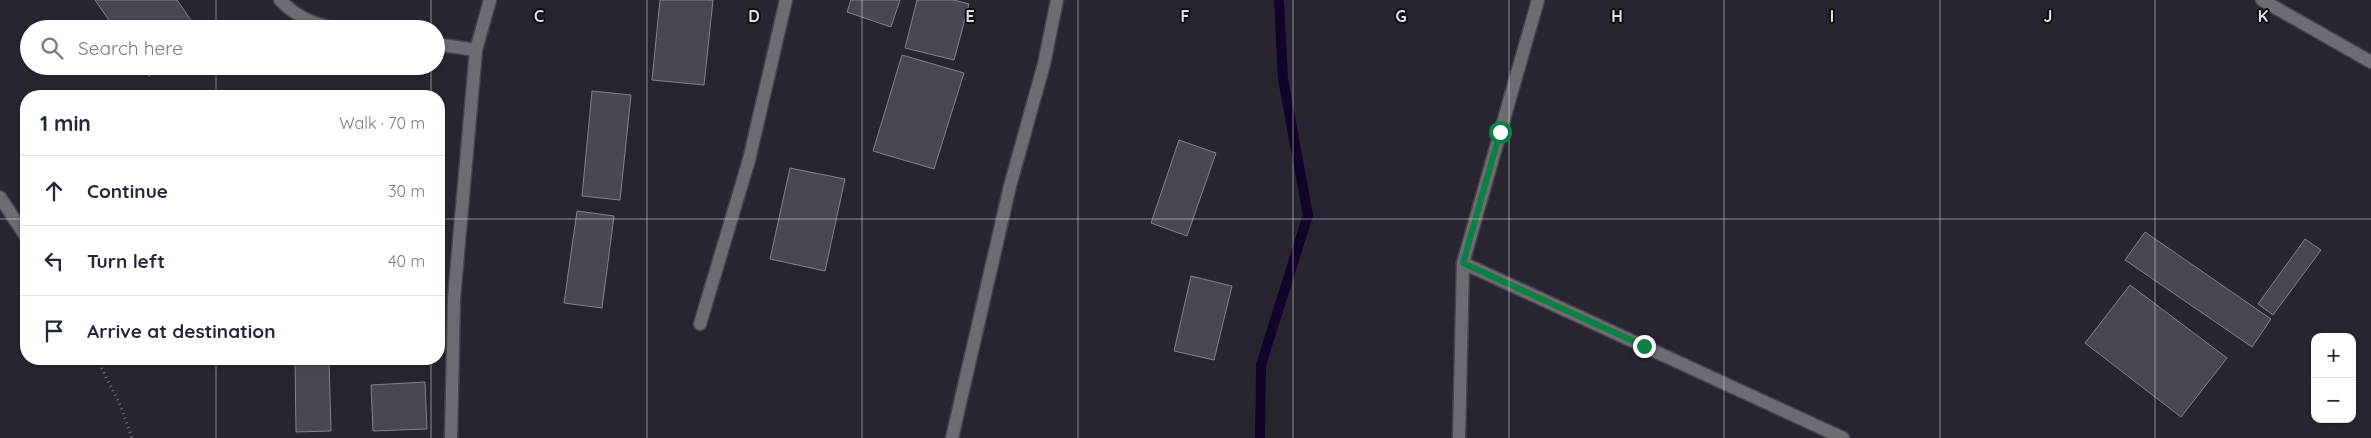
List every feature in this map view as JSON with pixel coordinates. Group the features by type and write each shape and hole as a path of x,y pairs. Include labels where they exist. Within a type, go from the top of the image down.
{"street":[{"path":"280,0 288,8 307,20"},
{"path":"451,438 454,298 476,50 490,0"},
{"path":"700,324 749,160 786,0"},
{"path":"952,438 1010,186 1044,64 1057,0"},
{"path":"1459,438 1463,263 1538,0"},
{"path":"2262,0 2371,62"},
{"path":"445,45 476,50"},
{"path":"0,196 20,228"},
{"path":"1463,263 1843,438"}],"path":[{"path":"100,365 121,407 132,438"}],"building":[{"path":"95,0 177,0 191,20 109,20"},
{"path":"660,0 713,0 704,85 652,80"},
{"path":"851,0 900,0 891,27 847,12"},
{"path":"917,0 954,0 969,4 954,60 905,48"},
{"path":"902,55 964,73 934,169 873,151"},
{"path":"592,91 631,95 620,200 582,196"},
{"path":"1179,140 1216,153 1187,236 1151,223"},
{"path":"790,168 845,179 825,271 770,259"},
{"path":"577,211 614,216 602,308 564,303"},
{"path":"2145,232 2271,319 2252,347 2125,260"},
{"path":"2305,239 2321,250 2273,315 2258,304"},
{"path":"1191,276 1232,286 1214,360 1174,351"},
{"path":"2130,285 2227,358 2181,417 2085,343"},
{"path":"295,365 329,365 331,431 296,432"},
{"path":"425,382 427,429 373,431 371,385"}],"waterway":[{"path":"1260,438 1261,365 1308,215 1283,79 1279,0"}],"route":[{"path":"1500,132 1463,263 1644,346"}]}
